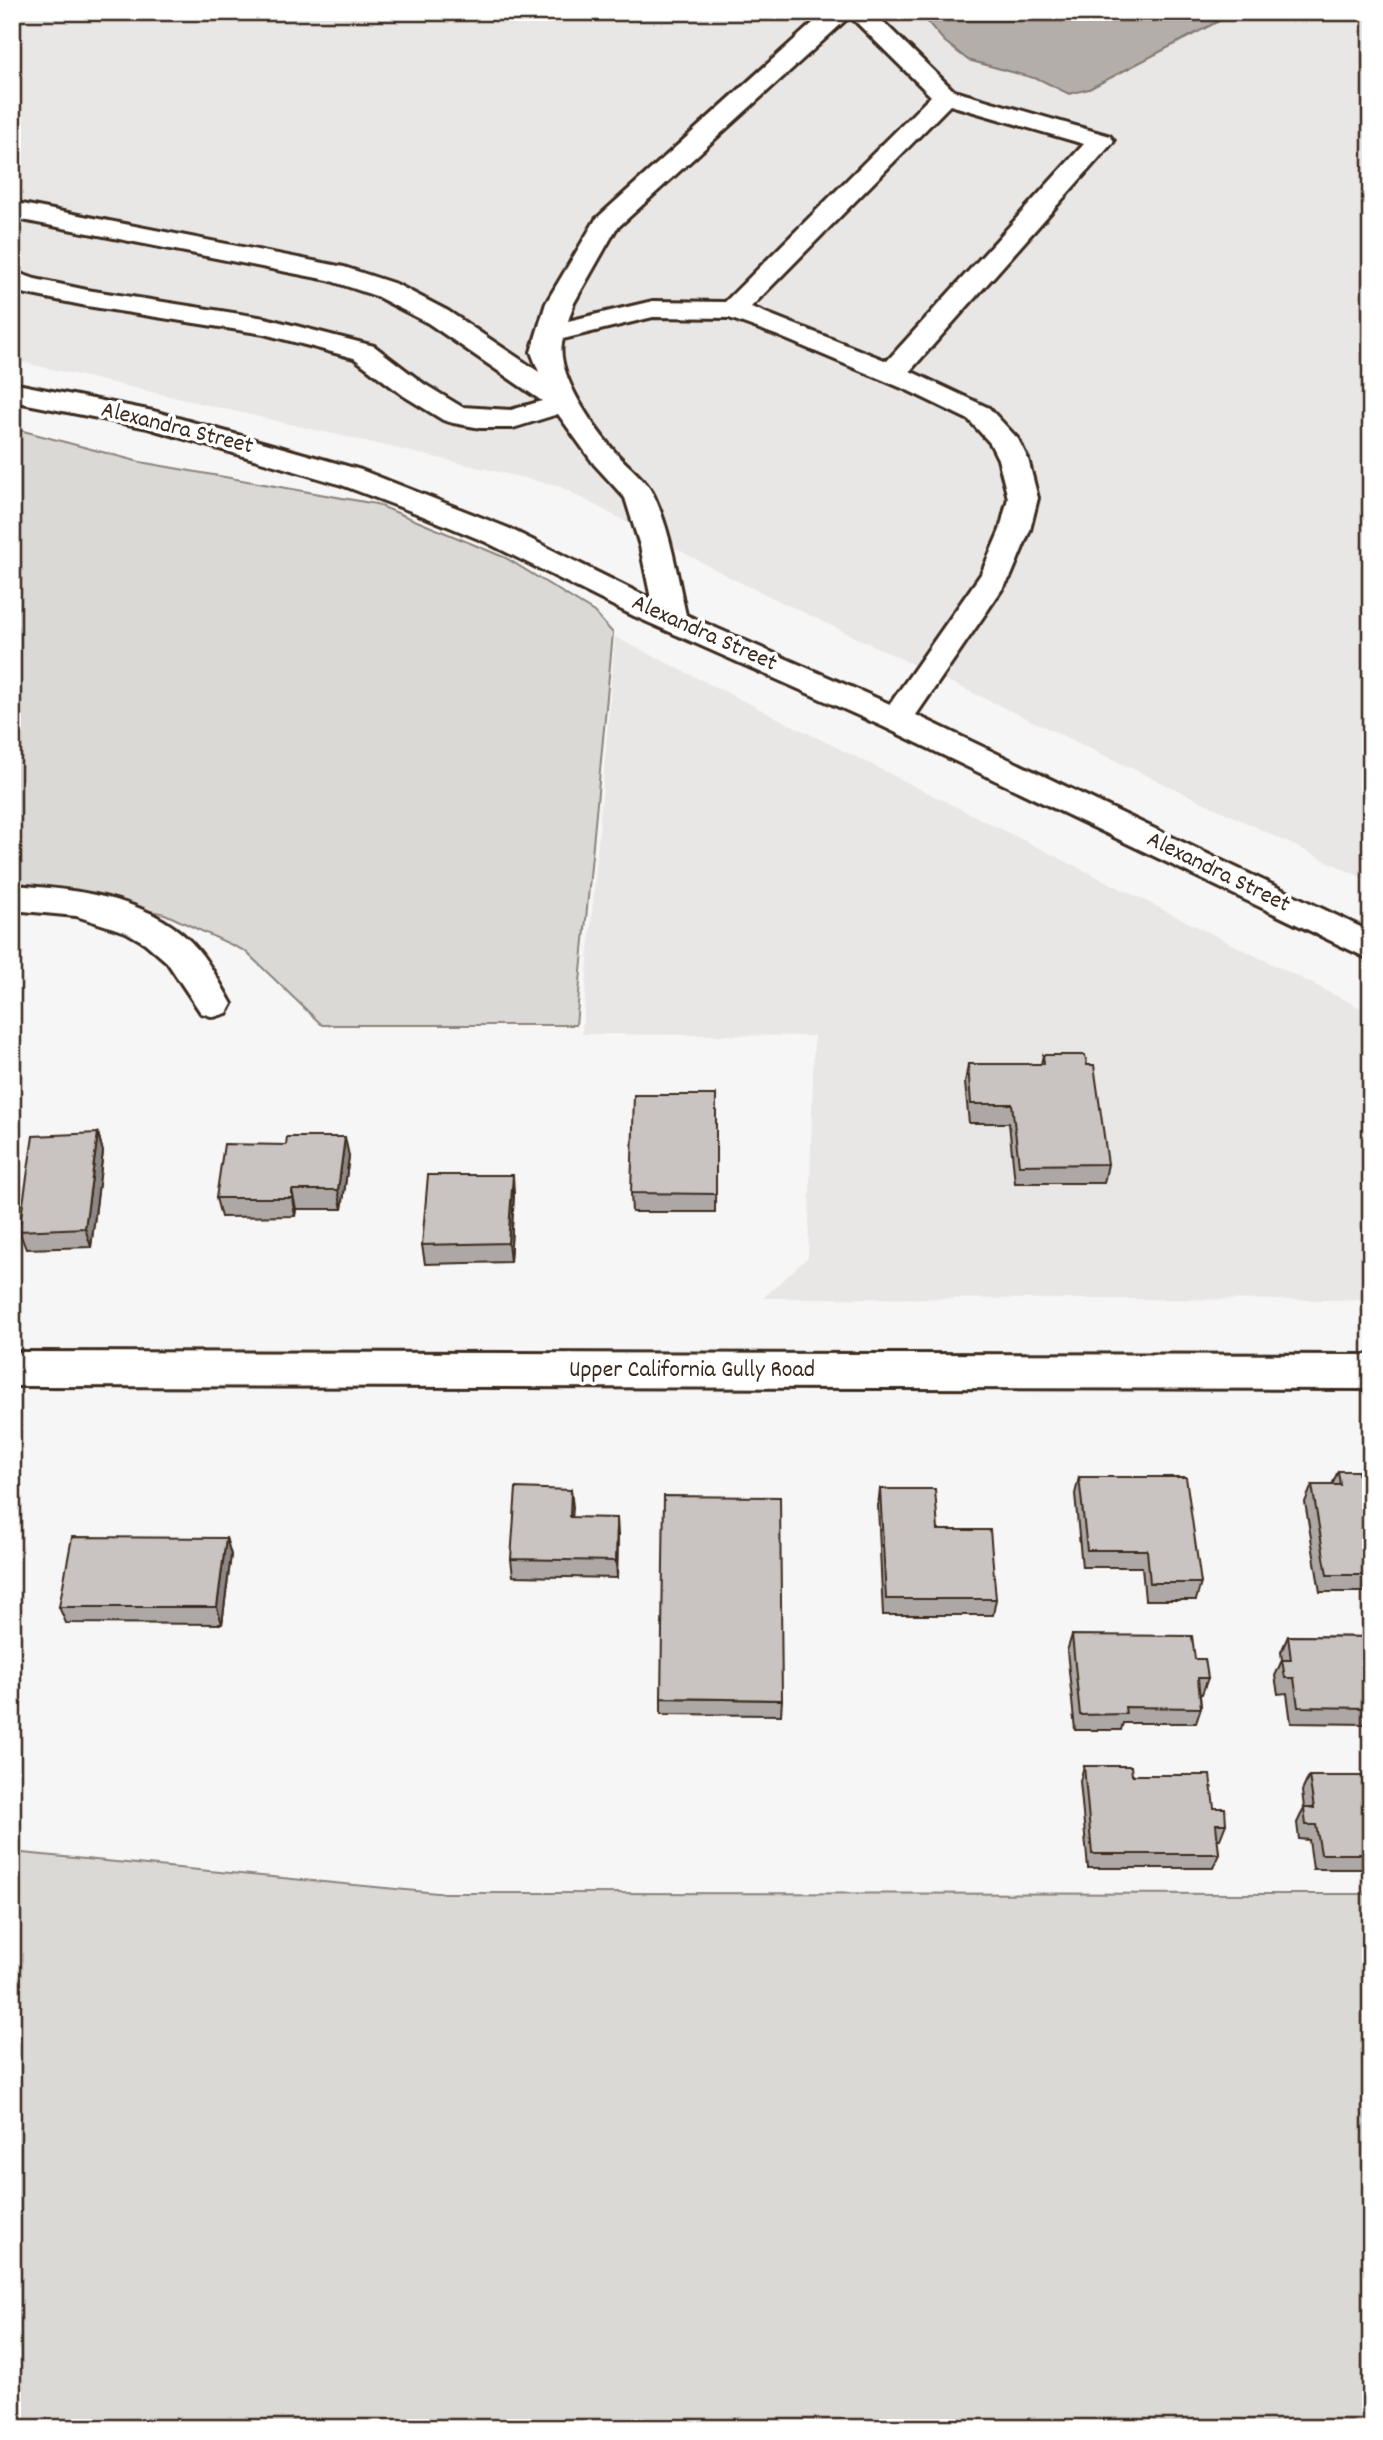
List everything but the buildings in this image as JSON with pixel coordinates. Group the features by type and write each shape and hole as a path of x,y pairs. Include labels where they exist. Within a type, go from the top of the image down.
{"street":[{"path":"671,620 639,495 604,458 565,403 545,352 560,303 605,225 840,12"},
{"path":"859,12 945,96 1101,142 891,373"},
{"path":"732,310 945,96"},
{"path":"12,209 334,274 386,290 438,317 565,403"},
{"path":"12,279 27,286 86,298 265,326 364,352 414,390 453,414 481,419 513,419 565,403"},
{"path":"551,334 653,309 732,310 786,329 891,373 979,414 1003,439 1013,459 1023,498 1015,530 996,576 896,719"},
{"name":"Alexandra Street","path":"12,392 153,420 350,477 497,535 671,620 896,719 1371,947"},
{"path":"12,897 106,910 134,920 176,948 214,1004"},
{"name":"Upper California Gully Road","path":"12,1369 1371,1372"}],"shaded area":[{"path":"12,12 1371,12 1371,882 733,579 559,486 12,360"},
{"path":"919,12 1236,12 1089,89 1069,94 1041,80 968,60 944,41"},
{"path":"12,428 140,462 376,504 506,558 594,612 613,633 576,1025 322,1025 245,951 165,914 12,883"},
{"path":"615,637 1371,1013 1371,1300 763,1298 808,1257 814,1036 582,1034"},
{"path":"12,1852 437,1893 1371,1894 1371,2428 547,2428 530,2424 529,2428 12,2428"}]}
